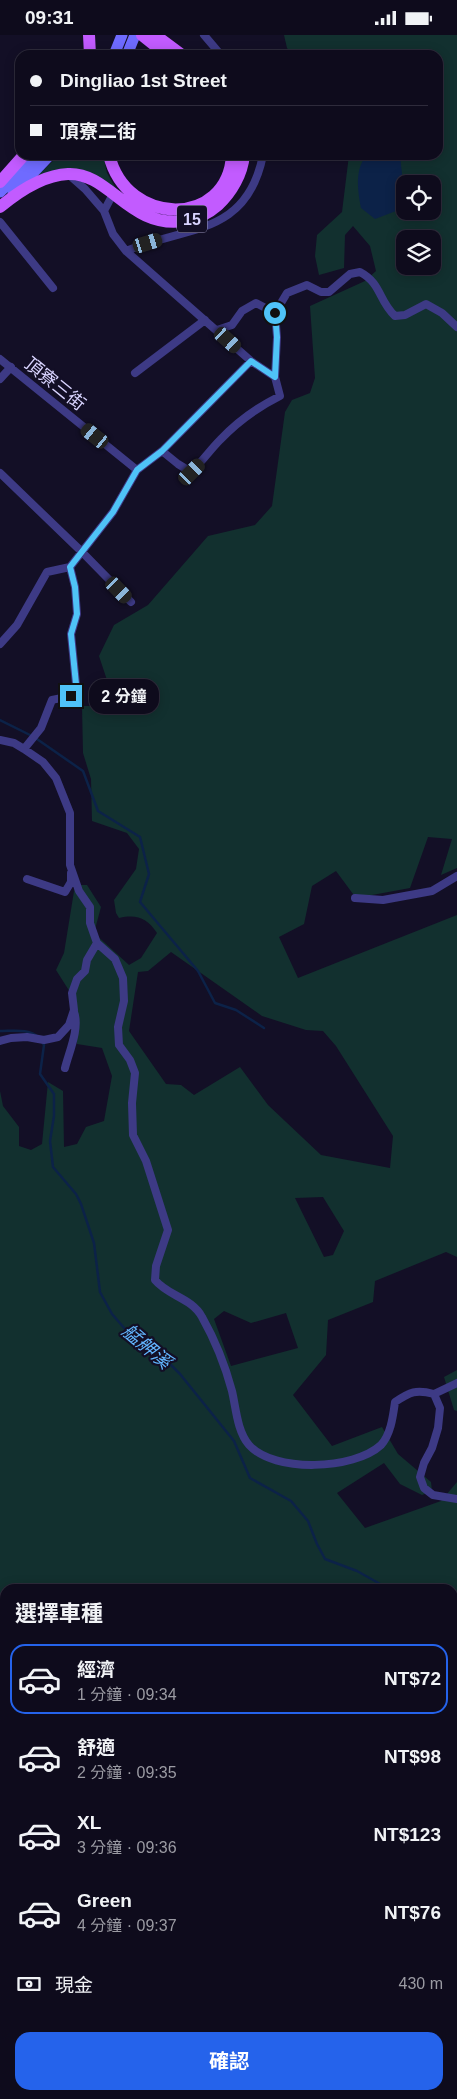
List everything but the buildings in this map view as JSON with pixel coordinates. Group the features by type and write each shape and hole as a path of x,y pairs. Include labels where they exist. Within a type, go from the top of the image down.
{"main road":[{"path":"89,35 90,50"},
{"path":"116,50 122,35"},
{"path":"129,50 135,35"},
{"path":"149,37 162,50"},
{"path":"149,37 173,50"},
{"path":"0,182 20,160"},
{"path":"3,199 33,160"},
{"path":"3,199 45,160"},
{"path":"111,160 117,177 138,199 154,207 168,209 194,206 216,193 225,181 232,160"},
{"name":"15","path":"3,199 44,179 68,174 89,178 141,215 156,220 173,222 187,220 212,211 224,200 239,175 243,160"}],"street":[{"path":"204,35 217,50"},
{"path":"126,251 160,239 193,232 224,218 234,210 252,188 262,160"},
{"path":"68,174 85,189 104,211 113,234 126,251 251,361 275,377"},
{"path":"104,211 113,194"},
{"path":"0,221 53,288"},
{"path":"162,451 192,472 234,427 264,404 280,396 275,377 277,337 275,313 288,293 307,285 329,292 350,274 360,272 370,277 379,290 386,307 395,316 405,315 426,304 442,313 457,327"},
{"path":"217,330 232,325 242,311 256,303 275,313"},
{"path":"136,373 205,320"},
{"name":"頂寮三街","path":"0,359 137,470"},
{"path":"0,644 17,625 47,572 70,567 113,512 137,470 162,451 251,361"},
{"path":"0,379 11,367"},
{"path":"0,473 82,552 131,603"},
{"path":"26,745 41,728 52,700 71,696 75,691 71,634 77,614 75,587 70,567"},
{"path":"0,740 26,745 56,778 70,813 71,882 65,892 27,879"},
{"path":"70,865 79,891 90,907 90,923 96,943 115,959 122,978 124,1001 118,1027 119,1045 130,1060 135,1073 132,1103 133,1135 146,1161 168,1229 156,1266 155,1280 163,1289 188,1301 201,1315 223,1361 238,1419 248,1444 260,1454 290,1463 318,1465 343,1462 367,1454 380,1445 386,1438 392,1422 395,1403 407,1394 421,1391 434,1394 457,1383"},
{"path":"355,898 383,900 432,891 457,876"},
{"path":"65,1068 76,1017 72,993 77,979 85,971 87,960 96,943"},
{"path":"0,1041 11,1038 28,1037 44,1040 58,1037 69,1025 74,1010"},
{"path":"434,1394 440,1408 438,1428 420,1477 424,1488 434,1495 457,1499"}],"green space":[{"path":"284,35 457,35 457,868 441,875 452,839 428,837 410,888 356,898 336,871 312,886 304,924 279,937 298,978 457,915 457,1257 446,1252 375,1281 373,1302 328,1320 326,1355 293,1395 332,1446 382,1427 398,1454 431,1482 432,1491 422,1495 400,1484 384,1463 337,1493 365,1528 441,1501 457,1482 457,1584 0,1584 0,1091 3,1106 19,1127 19,1146 31,1150 42,1144 48,1082 63,1091 64,1147 77,1144 86,1127 104,1121 112,1076 102,1048 77,1044 75,1000 56,970 64,953 75,885 87,885 101,907 94,933 129,965 141,958 157,933 141,918 119,918 116,913 114,900 136,869 139,849 127,833 92,821 91,779 83,753 82,706 96,706 105,699 107,680 99,656 114,625 148,605 208,536 255,525 272,506 285,412 292,400 310,393 315,378 310,306 365,281 376,271 370,246 353,226 345,235 344,268 319,275 315,256 317,235 342,212 348,160 443,160 443,50 288,50","holes":["171,952 262,1016 306,1030 323,1031 336,1046 393,1136 390,1168 321,1155 268,1105 240,1067 194,1095 181,1085 166,1084 129,1031 138,972 148,971","323,1197 344,1231 333,1255 324,1257 295,1198","224,1311 251,1323 286,1313 298,1348 231,1366 214,1319"]},
{"path":"54,160 104,160 107,173 119,194 84,173 29,184"},
{"path":"457,1370 457,1411 454,1410 444,1377"}],"water":[{"path":"364,160 401,160 402,175 396,175 396,211 375,219 361,208 358,180 360,167"}],"waterway":[{"path":"0,720 34,737 83,771 98,811 140,837 149,874 140,902 198,971 215,1003 236,1010 264,1028"},
{"name":"艋舺溪","path":"0,1031 26,1031 39,1038"},
{"name":"艋舺溪","path":"42,1042 44,1045 40,1074 54,1094 54,1116 50,1141 53,1167 76,1194 81,1204 94,1243 100,1292 112,1314 125,1329 164,1358 180,1374 234,1441 250,1478 291,1501 308,1521 325,1559 357,1571 380,1584"}],"route":[{"path":"71,696 75,691 76,684 71,634 77,614 75,587 70,567 113,512 137,470 162,451 251,361 275,377 277,337 275,313"}]}
